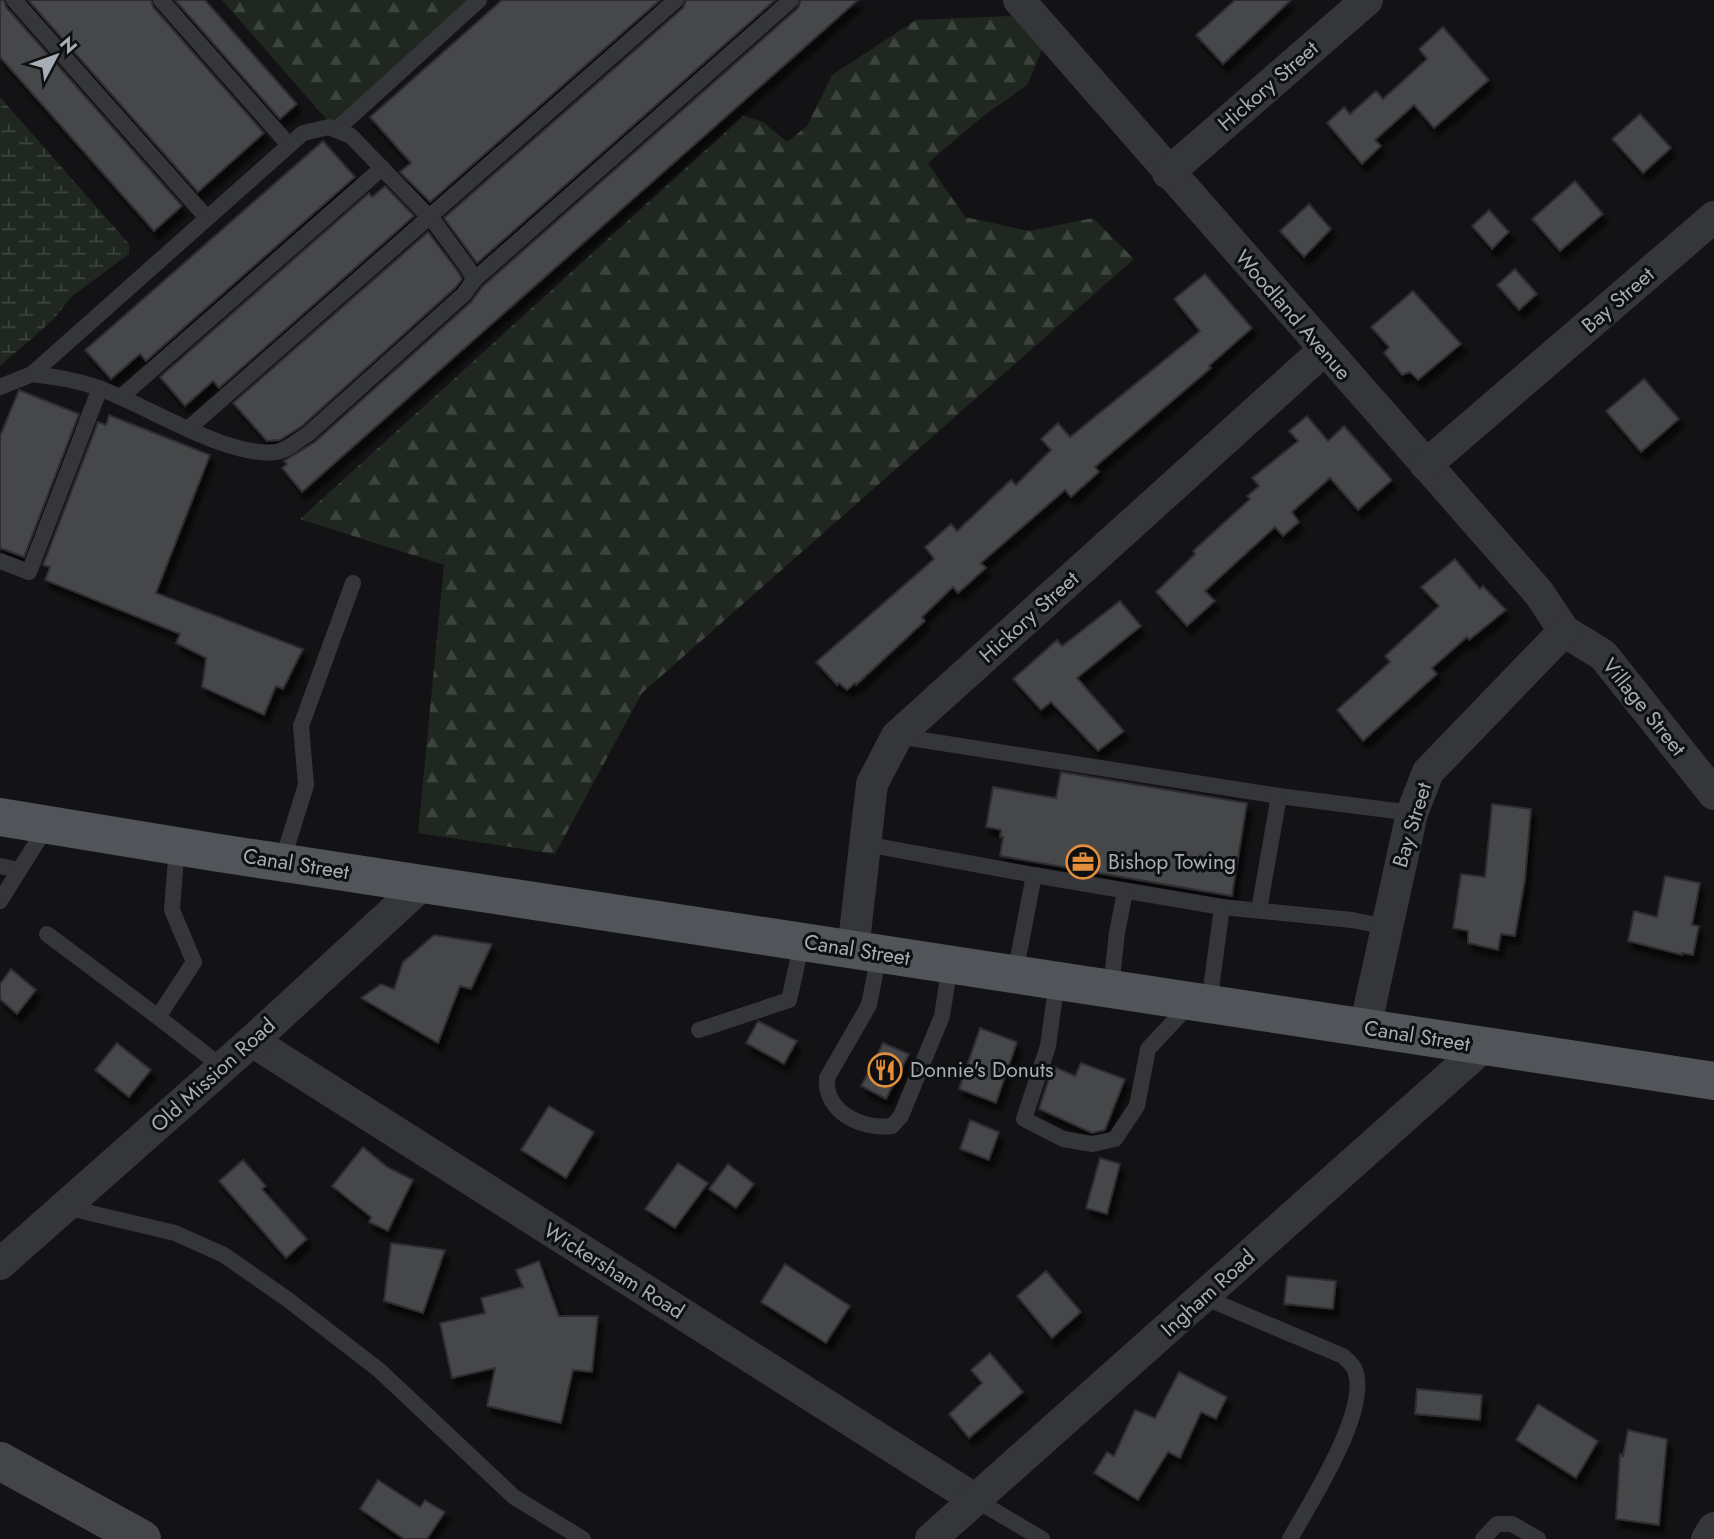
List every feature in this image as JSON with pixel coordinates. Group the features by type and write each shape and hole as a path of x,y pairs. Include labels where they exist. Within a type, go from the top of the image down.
{"main road":[{"name":"Canal Street","path":"0,817 1714,1081"},
{"path":"0,1461 142,1539"},
{"path":"0,1488 68,1525 142,1539"}],"street":[{"name":"Woodland Avenue","path":"1019,0 1539,593 1564,631"},
{"name":"Hickory Street","path":"1168,173 1367,0"},
{"name":"Bay Street","path":"1426,466 1714,217"},
{"name":"Hickory Street","path":"866,952 866,844 872,784 897,736 1324,350"},
{"name":"Bay Street","path":"1365,1028 1412,813 1428,772 1564,631"},
{"name":"Village Street","path":"1564,631 1603,655 1714,794"},
{"name":"Old Mission Road","path":"0,1265 424,884"},
{"name":"Wickersham Road","path":"252,1041 976,1500"},
{"name":"Ingham Road","path":"931,1539 1485,1046"},
{"path":"1707,1539 1714,1528"}],"lane":[{"path":"14,0 207,218"},
{"path":"161,0 289,145"},
{"path":"335,130 479,0"},
{"path":"189,428 677,0"},
{"path":"32,374 100,388 218,441 253,452 279,453 308,433 464,294 474,280 791,0"},
{"path":"1,388 32,374 303,132 329,127 352,136 429,217 474,280"},
{"path":"121,397 382,168"},
{"path":"0,561 29,572 100,388"},
{"path":"282,862 306,785 301,726 353,583"},
{"path":"897,736 1279,796 1412,813"},
{"path":"1259,910 1279,796"},
{"path":"0,901 48,824"},
{"path":"866,844 1125,892 1222,907 1352,920 1387,927"},
{"path":"158,1017 194,962 172,909 177,845"},
{"path":"0,866 19,870"},
{"path":"1015,974 1034,875"},
{"path":"1111,989 1117,932 1125,892"},
{"path":"1057,981 1048,1046 1024,1119 1063,1139 1093,1144 1115,1139 1137,1106 1148,1049 1201,1003 1222,907"},
{"path":"47,934 222,1068"},
{"path":"699,1030 789,1000 802,942"},
{"path":"866,952 869,1005 827,1078 826,1091 838,1110 857,1122 877,1128 892,1126 901,1116 943,1016 950,965"},
{"path":"65,1207 175,1233 224,1255 288,1299 379,1370 514,1497 583,1539"},
{"path":"1203,1297 1343,1356 1354,1368 1357,1394 1343,1445 1290,1539"},
{"path":"976,1500 1042,1539"},
{"path":"1483,1539 1497,1524 1512,1524 1538,1539"}],"green space":[{"path":"222,0 479,0 336,130"},
{"path":"1011,16 1047,38 1027,85 982,117 928,163 965,217 1029,231 1093,218 1134,259 642,693 555,854 418,833 444,565 300,519 743,116 763,122 787,142 807,126 832,75 916,20"},
{"path":"0,97 129,244 129,254 72,296 53,320 0,366"}],"building":[{"path":"0,0 4,0 6,7 182,206 154,231 0,57"},
{"path":"28,0 151,0 153,7 264,133 198,192"},
{"path":"175,0 205,0 297,104 280,119"},
{"path":"502,0 660,0 430,202 400,172 411,163 370,117"},
{"path":"686,0 775,0 477,263 444,218 683,8"},
{"path":"801,0 858,0 302,492 282,468 287,464 284,461 315,442 471,302 482,287 798,8"},
{"path":"1235,0 1291,0 1223,64 1196,35"},
{"path":"1443,27 1489,80 1434,128 1414,105 1375,140 1381,146 1362,164 1327,123 1344,107 1350,114 1376,91 1383,99 1427,59 1419,49"},
{"path":"1640,114 1671,148 1643,173 1612,139"},
{"path":"323,141 355,177 146,361 140,354 111,379 85,350"},
{"path":"1575,181 1603,214 1560,251 1532,219"},
{"path":"385,186 414,216 219,388 213,381 185,406 160,377 369,193 372,197"},
{"path":"1309,204 1331,229 1304,257 1280,231"},
{"path":"1489,210 1509,232 1492,249 1472,226"},
{"path":"428,232 459,273 462,279 456,287 302,426 280,440 267,441 233,403"},
{"path":"1515,269 1537,294 1519,310 1497,285"},
{"path":"1205,274 1252,328 1209,366 1211,368 1095,467 1099,472 1071,497 1065,490 981,563 986,568 958,593 953,587 922,617 925,621 856,685 855,683 847,690 839,683 837,685 816,662 934,559 925,547 951,524 957,531 1011,480 1016,485 1051,450 1041,439 1058,423 1070,437 1200,331 1174,299"},
{"path":"1413,291 1461,344 1418,380 1410,372 1402,375 1384,353 1389,347 1371,327"},
{"path":"1644,379 1679,419 1641,452 1606,411"},
{"path":"19,390 79,414 24,557 0,548 0,436"},
{"path":"109,415 210,455 156,593 303,649 283,689 276,686 264,715 202,687 206,658 176,643 180,634 45,580 50,567 43,565 98,422 106,425"},
{"path":"1307,416 1328,441 1344,426 1392,480 1358,510 1330,478 1292,512 1299,522 1283,536 1275,527 1205,591 1215,601 1187,626 1156,592 1195,554 1193,551 1250,499 1247,496 1259,486 1252,478 1298,441 1289,431"},
{"path":"1455,559 1480,589 1483,586 1506,610 1469,640 1467,637 1432,668 1437,674 1363,741 1337,710 1390,662 1385,656 1439,606 1421,587"},
{"path":"1120,601 1141,626 1077,678 1124,731 1098,751 1051,702 1041,710 1013,679 1057,640 1062,646"},
{"path":"1061,772 1247,803 1232,896 1000,856 1003,837 1000,837 1001,830 986,827 993,787 1056,798"},
{"path":"1492,804 1531,809 1525,880 1515,936 1501,934 1498,950 1468,943 1468,931 1453,928 1461,874 1485,877"},
{"path":"1665,876 1700,883 1692,925 1699,926 1693,955 1682,955 1628,941 1634,911 1657,917"},
{"path":"434,935 492,944 471,989 460,986 438,1043 361,998 381,984 394,989 403,962"},
{"path":"11,969 36,990 17,1014 0,999 0,984"},
{"path":"758,1021 797,1041 784,1064 746,1043"},
{"path":"980,1028 1017,1042 996,1103 959,1089"},
{"path":"117,1043 151,1070 129,1097 95,1070"},
{"name":"Donnie's Donuts","path":"883,1043 909,1054 886,1099 861,1086"},
{"path":"1081,1063 1125,1079 1105,1130 1092,1133 1039,1109 1053,1066 1075,1076"},
{"path":"549,1106 594,1132 566,1178 521,1150"},
{"path":"970,1120 999,1132 989,1160 960,1149"},
{"path":"363,1147 387,1167 413,1180 388,1231 369,1222 371,1217 332,1186"},
{"path":"1100,1158 1120,1164 1107,1214 1086,1208"},
{"path":"243,1160 266,1186 262,1189 307,1239 286,1258 219,1181"},
{"path":"678,1163 708,1183 675,1228 645,1209"},
{"path":"728,1164 754,1184 736,1208 709,1189"},
{"path":"391,1243 445,1250 423,1313 384,1301"},
{"path":"539,1261 559,1316 598,1316 592,1372 573,1370 561,1423 487,1406 495,1368 452,1378 440,1323 485,1313 481,1298 523,1287 516,1270"},
{"path":"785,1264 850,1306 826,1343 761,1302"},
{"path":"1046,1271 1081,1312 1052,1338 1017,1296"},
{"path":"1287,1276 1336,1281 1333,1309 1284,1304"},
{"path":"990,1353 1023,1392 969,1438 949,1414 982,1383 971,1370"},
{"path":"1179,1372 1227,1397 1216,1419 1201,1412 1180,1458 1168,1452 1138,1500 1094,1473 1107,1452 1114,1456 1135,1410 1155,1418"},
{"path":"1417,1389 1482,1395 1480,1420 1415,1414"},
{"path":"1538,1404 1598,1441 1576,1478 1516,1440"},
{"path":"1628,1430 1667,1439 1659,1525 1616,1519 1620,1454 1623,1456"},
{"path":"378,1480 420,1507 425,1500 445,1512 427,1539 404,1539 360,1509"}],"place":[{"name":"Bishop Towing","path":"1083,862"},
{"name":"Donnie's Donuts","path":"885,1070"}]}
